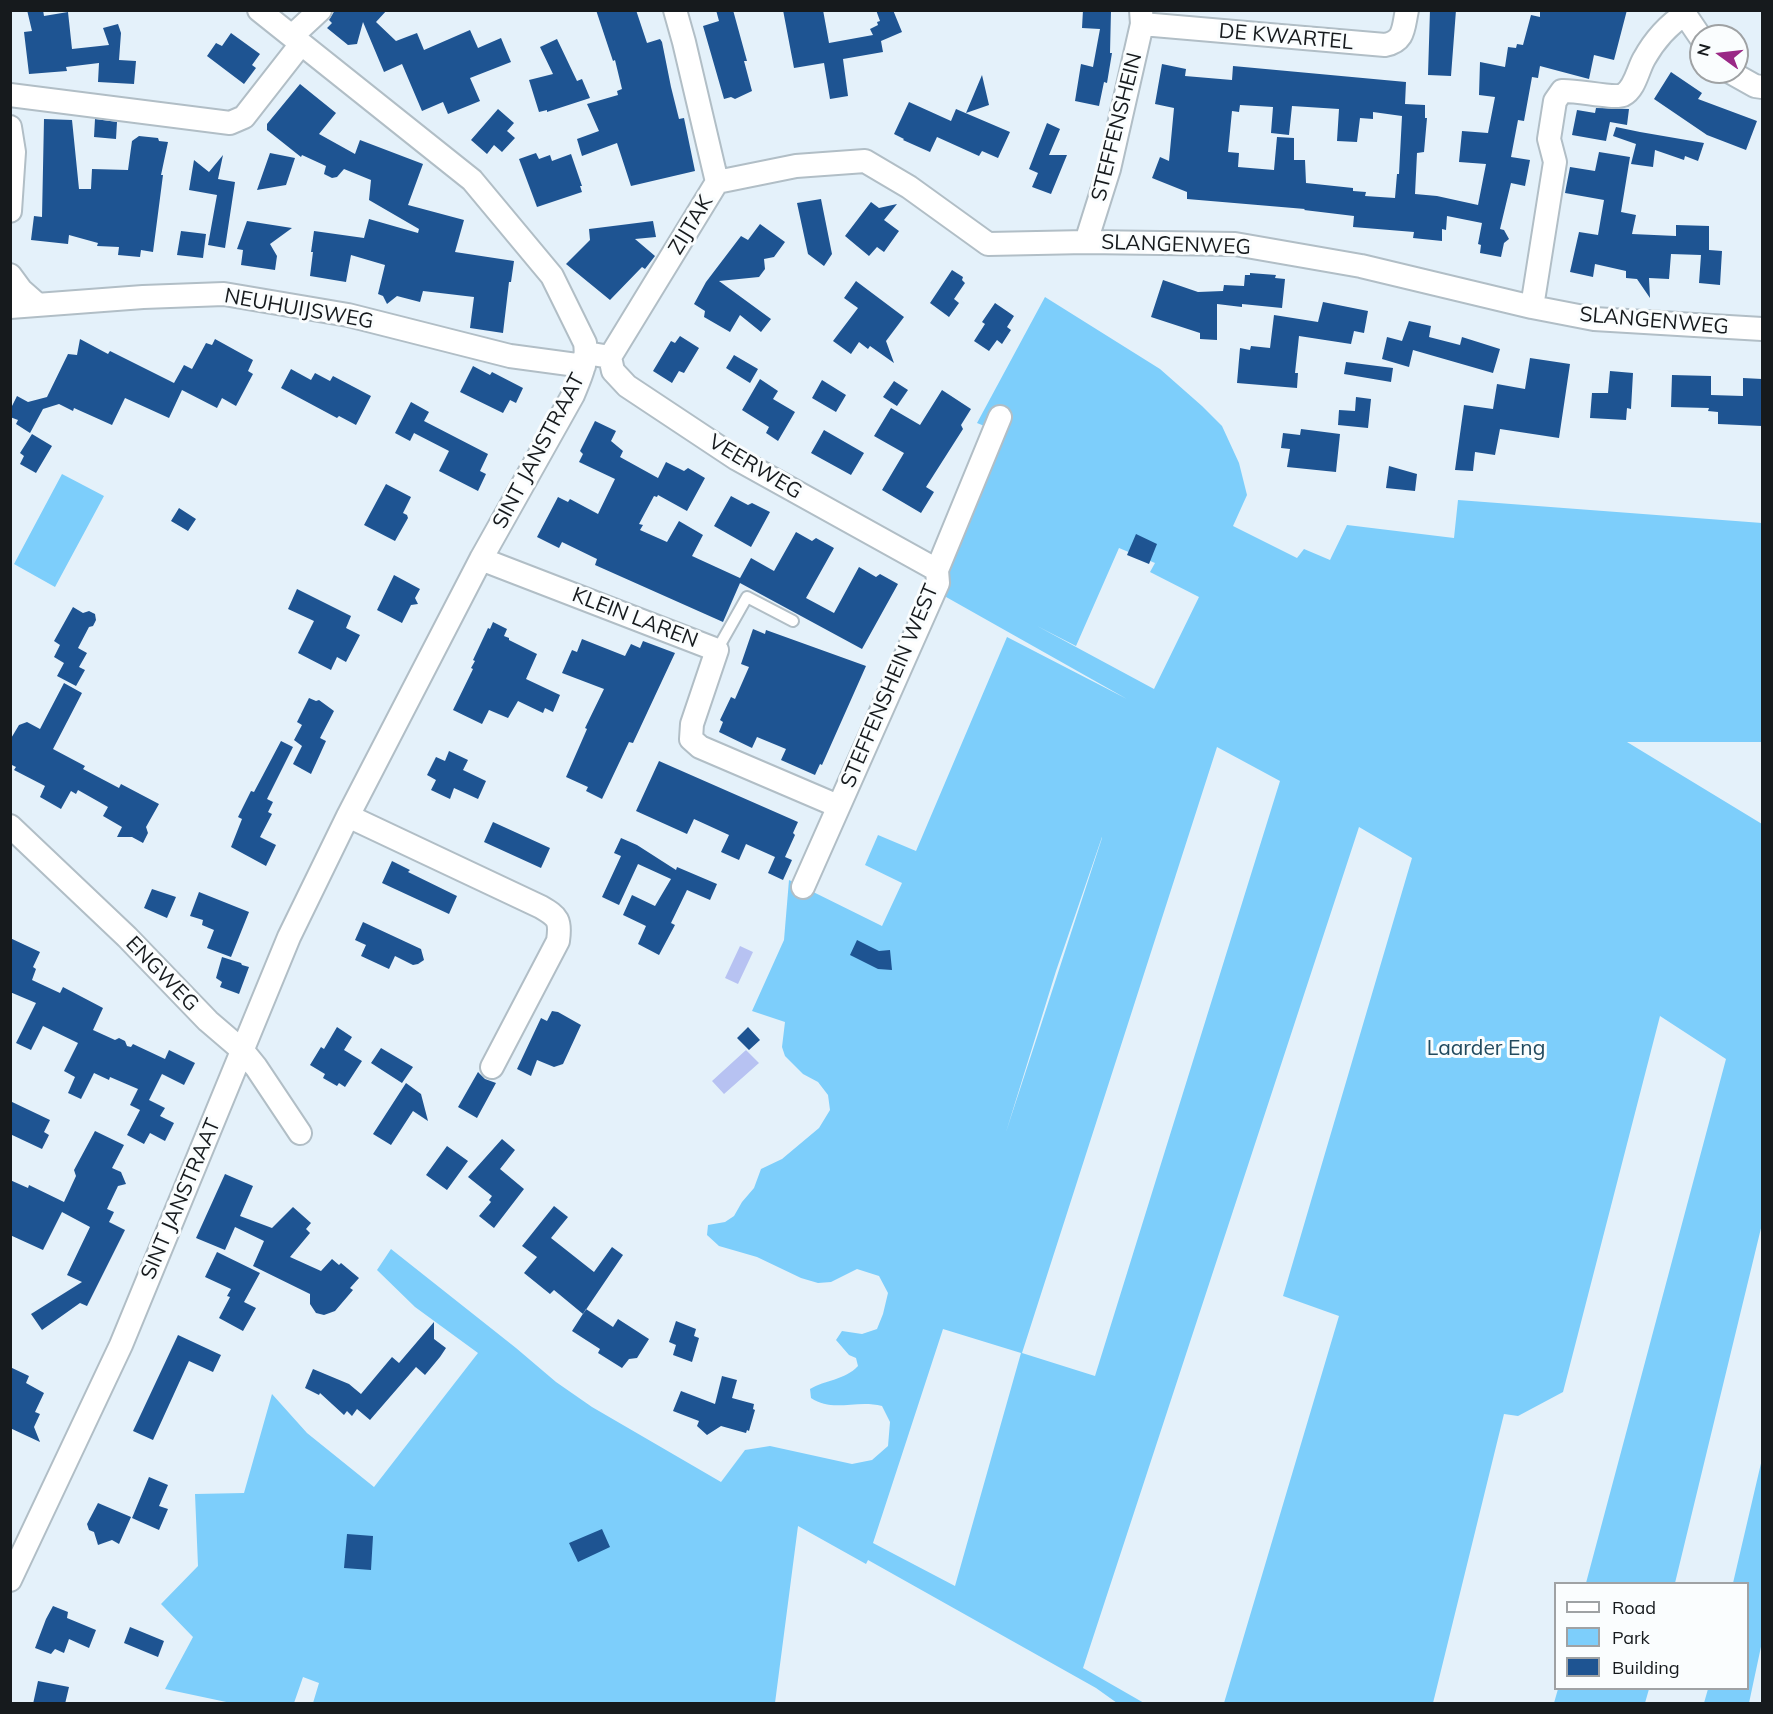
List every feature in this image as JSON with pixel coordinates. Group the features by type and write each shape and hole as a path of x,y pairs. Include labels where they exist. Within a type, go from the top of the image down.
{"street":[{"name":"SINT JANSTRAAT","path":"10,1580 121,1345 289,937 348,816 481,559 573,396 585,360 585,343 552,276 472,180 259,10"},
{"path":"10,95 230,123 244,117 296,40 320,10"},
{"name":"ZIJTAK","path":"610,357 717,182 675,10"},
{"name":"DE KWARTEL","path":"1141,17 1385,45 1395,43 1401,35 1407,10"},
{"path":"1532,307 1555,162 1549,139 1555,101 1562,92 1623,95 1631,88 1644,58 1671,23 1684,12"},
{"name":"STEFFENSHEIN","path":"1086,242 1109,169 1141,17"},
{"path":"10,127 14,152 10,211"},
{"name":"SLANGENWEG","path":"717,182 796,166 865,161 909,187 995,252 1086,242 1235,244 1362,266 1532,307 1594,319 1762,329"},
{"path":"10,275 21,290 39,305"},
{"name":"NEUHUIJSWEG","path":"10,308 143,297 224,294 348,315 510,356 585,360"},
{"path":"585,360 610,357"},
{"name":"VEERWEG","path":"610,357 612,371 627,386 737,459 943,581"},
{"name":"STEFFENSHEIN WEST","path":"803,887 943,581 1000,417"},
{"name":"KLEIN LAREN","path":"481,559 717,650 692,724 691,739 700,747 838,807"},
{"path":"348,816 540,907 554,915 557,920 560,926 558,941 492,1067"},
{"name":"ENGWEG","path":"10,826 127,937 208,1021 243,1051 300,1133"}],"lane":[{"path":"717,650 747,597 794,621"}],"green space":[{"name":"Laarder Eng","path":"1045,297 1160,369 1222,426 1239,463 1247,495 1233,526 1297,558 1304,549 1330,560 1347,525 1454,538 1458,500 1762,523 1762,742 1627,742 1762,824 1762,1224 1675,1582 1586,1582 1726,1059 1660,1016 1563,1392 1518,1416 1504,1414 1433,1703 1224,1703 1339,1316 1283,1296 1412,858 1359,827 1083,1668 1144,1703 1117,1703 1096,1688 868,1560 866,1564 798,1526 775,1703 313,1703 319,1683 303,1677 294,1703 231,1703 165,1689 193,1637 161,1604 198,1566 195,1494 244,1493 272,1394 307,1433 374,1487 478,1353 415,1307 377,1270 391,1249 556,1382 592,1407 721,1482 745,1450 770,1446 852,1464 872,1460 888,1446 890,1422 882,1406 872,1404 828,1405 811,1398 810,1389 841,1377 858,1366 856,1358 849,1355 836,1340 842,1331 862,1334 877,1329 888,1293 879,1276 857,1269 831,1282 818,1283 801,1278 757,1257 719,1246 707,1235 708,1225 725,1222 734,1216 754,1188 761,1169 782,1159 819,1128 830,1110 828,1095 818,1082 803,1074 785,1056 782,1047 785,1022 752,1011 784,940 789,880 882,926 902,883 865,865 878,835 916,851 1007,637 1127,699 939,593 999,432 977,423","holes":["1119,548 1155,563 1150,572 1199,597 1154,689 1037,626 1076,646","1217,747 1280,781 1095,1376 1022,1353","1102,837 1006,1132 1056,971","943,1329 1021,1353 955,1586 873,1543"]},
{"path":"62,474 104,496 55,587 14,564"},
{"path":"1762,1459 1762,1642 1749,1703 1704,1703 1708,1690 1749,1690 1749,1582 1733,1582"},
{"path":"1557,1690 1649,1690 1645,1703 1554,1703"}],"shaded area":[{"path":"740,946 753,952 738,984 725,978"},
{"path":"746,1050 759,1063 724,1094 712,1081"}],"building":[{"path":"27,10 43,10 44,16 68,12 72,49 109,45 103,28 118,24 121,33 119,60 136,61 134,84 98,82 99,63 66,67 67,71 29,74 24,32 32,31"},
{"path":"335,10 387,10 376,22 396,41 417,33 424,50 470,30 478,48 501,38 511,62 470,78 480,101 448,114 443,102 422,111 402,64 384,72 363,22 357,44 348,45 327,28 332,23 329,20"},
{"path":"596,10 636,10 647,43 660,39 662,42 679,119 684,118 695,171 631,186 617,143 582,156 577,139 599,131 587,104 618,95 617,91 622,89 615,60 613,61"},
{"path":"716,10 733,10 747,61 744,61 752,91 735,99 731,97 724,99 703,26 719,21"},
{"path":"783,10 823,10 829,43 873,35 870,29 878,25 877,22 880,21 876,10 893,10 902,32 881,41 883,52 843,59 848,96 830,99 824,63 794,68"},
{"path":"1083,10 1111,10 1110,53 1112,53 1107,83 1104,82 1099,106 1075,101 1081,64 1093,67 1100,29 1082,28"},
{"path":"1430,10 1456,10 1451,76 1428,75"},
{"path":"1540,10 1627,10 1614,60 1594,55 1589,79 1540,66 1538,78 1532,77 1524,121 1518,120 1511,157 1530,160 1525,186 1511,183 1500,229 1504,230 1509,239 1504,243 1501,257 1480,253 1481,245 1478,244 1482,223 1447,216 1446,230 1442,229 1442,241 1413,238 1414,232 1353,227 1354,216 1305,209 1187,199 1187,192 1152,178 1160,157 1169,161 1174,108 1155,104 1162,64 1186,69 1185,76 1232,80 1233,66 1406,82 1405,104 1425,105 1425,118 1427,118 1424,152 1417,153 1415,194 1437,196 1478,205 1486,164 1459,162 1462,131 1488,133 1495,97 1479,95 1480,62 1505,67 1508,47 1516,48 1517,44 1523,45 1531,15 1540,17","holes":["1240,105 1273,107 1271,133 1289,135 1292,106 1339,109 1337,141 1357,142 1360,118 1373,119 1373,112 1402,116 1399,174 1397,174 1395,198 1365,196 1366,192 1353,191 1353,188 1306,183 1305,160 1294,160 1294,138 1277,137 1274,170 1238,167 1239,153 1228,152 1232,111 1239,112"]},
{"path":"231,33 260,54 252,65 256,68 244,84 207,56 216,43 222,46"},
{"path":"557,39 577,81 582,79 590,98 547,112 547,110 539,112 529,80 553,74 540,47"},
{"path":"1671,72 1702,93 1698,99 1757,121 1746,150 1707,135 1654,99"},
{"path":"982,75 989,105 966,113"},
{"path":"300,84 336,113 319,134 355,154 360,140 423,164 408,205 464,220 455,252 514,261 503,333 470,328 474,297 423,291 420,302 397,296 387,304 383,296 378,294 385,265 351,255 346,282 310,276 314,231 364,238 369,219 418,233 419,229 369,200 371,180 344,169 337,177 332,178 324,174 326,166 302,155 301,157 267,130 267,124"},
{"path":"909,102 951,121 956,109 1010,132 998,158 982,151 979,156 937,137 930,152 894,134"},
{"path":"1596,108 1629,109 1627,125 1610,122 1606,141 1572,135 1577,110 1595,113"},
{"path":"498,109 514,123 507,131 515,138 502,152 494,145 487,154 471,140"},
{"path":"44,119 72,120 79,189 91,189 92,169 128,170 132,141 139,136 158,138 159,141 168,142 161,175 163,175 153,252 141,250 140,257 118,255 119,247 97,246 98,243 69,235 68,244 31,240 34,216 42,217"},
{"path":"95,119 117,122 116,139 94,137"},
{"path":"1047,123 1060,129 1049,155 1067,155 1051,194 1032,187 1038,173 1029,169"},
{"path":"1616,127 1704,143 1698,161 1685,156 1684,160 1655,150 1653,167 1631,164 1636,144 1613,136"},
{"path":"1599,152 1630,157 1621,212 1636,215 1632,234 1676,236 1676,225 1709,226 1709,250 1722,251 1720,285 1699,283 1701,255 1671,254 1669,279 1649,278 1650,298 1637,279 1626,278 1626,271 1595,264 1593,277 1570,272 1579,232 1598,235 1604,200 1565,193 1570,167 1595,171"},
{"path":"270,153 295,158 286,185 257,190"},
{"path":"536,153 539,159 550,155 552,161 571,154 582,192 537,207 519,159"},
{"path":"223,155 218,179 235,182 225,248 208,245 217,195 189,190 194,160 209,172"},
{"path":"821,199 832,254 824,266 808,254 797,203"},
{"path":"871,202 879,208 897,204 884,220 899,231 884,252 877,247 869,256 845,236"},
{"path":"247,221 292,228 270,244 277,256 275,270 241,265 243,250 237,249"},
{"path":"653,221 656,237 635,239 655,256 645,269 642,267 610,300 566,264 590,240 589,229"},
{"path":"760,224 785,242 774,257 764,259 765,269 759,277 719,281 771,319 761,332 740,315 730,332 704,317 705,311 694,304 706,282 741,236 748,240"},
{"path":"181,231 206,234 203,258 177,255"},
{"path":"952,270 963,277 962,280 965,283 954,299 959,303 949,317 930,303"},
{"path":"1250,273 1276,275 1275,278 1285,279 1282,308 1217,304 1217,340 1200,339 1200,333 1151,317 1163,280 1198,292 1223,291 1224,285 1244,286 1245,275 1250,275"},
{"path":"856,281 904,317 886,341 894,363 870,346 868,349 859,342 851,354 833,341 858,308 844,298"},
{"path":"1323,302 1368,311 1364,333 1354,331 1351,344 1299,336 1295,373 1298,373 1297,388 1237,383 1240,348 1250,350 1251,346 1270,348 1274,315 1318,322"},
{"path":"995,303 1014,316 1007,327 1011,330 1002,344 997,340 989,351 974,341 985,324 982,322"},
{"path":"1409,321 1431,326 1429,337 1460,345 1462,337 1500,349 1493,373 1413,350 1409,367 1382,359 1387,337 1402,341"},
{"path":"680,336 699,348 684,373 679,371 672,383 653,371 671,341 675,343"},
{"path":"80,339 108,354 110,351 174,383 184,365 192,369 206,343 212,345 215,339 253,360 248,371 253,374 236,406 222,398 217,408 182,390 169,418 125,398 112,425 74,408 73,411 59,404 43,409 30,433 16,424 18,420 10,417 10,410 17,396 28,402 47,397 68,354 77,355"},
{"path":"734,355 758,369 750,383 726,368"},
{"path":"1530,358 1570,364 1559,438 1500,429 1495,455 1475,452 1473,471 1455,470 1464,405 1493,409 1497,384 1525,389"},
{"path":"1346,362 1393,368 1391,382 1344,374"},
{"path":"473,366 490,375 492,372 523,388 516,403 510,400 503,413 460,392"},
{"path":"291,369 311,380 315,373 330,381 333,376 371,396 356,425 339,416 337,418 281,388"},
{"path":"1610,371 1633,373 1631,409 1627,408 1626,420 1590,418 1592,393 1608,393"},
{"path":"1672,375 1711,376 1711,395 1743,396 1743,378 1762,379 1762,426 1718,424 1718,412 1708,411 1709,408 1671,407"},
{"path":"760,379 778,391 773,399 795,412 778,441 766,433 769,427 742,410"},
{"path":"822,380 846,395 836,412 812,398"},
{"path":"894,381 908,390 897,406 883,397"},
{"path":"942,390 971,409 961,425 963,429 926,487 934,492 921,513 882,490 904,453 874,436 891,408 920,425"},
{"path":"1356,397 1371,399 1368,428 1338,425 1339,410 1355,411"},
{"path":"411,402 429,412 424,421 488,454 480,471 486,474 478,491 439,471 449,451 414,433 410,441 395,433"},
{"path":"595,421 616,431 611,441 623,451 620,457 658,478 666,462 684,471 688,468 705,478 687,511 658,495 654,496 639,524 643,525 640,530 667,542 679,521 703,535 692,556 740,578 751,558 774,571 796,532 812,541 816,538 834,548 806,598 834,613 859,567 876,577 880,574 898,584 862,649 740,583 723,622 595,565 597,559 562,542 559,548 537,537 558,497 568,502 570,499 598,514 615,479 579,462 583,454 580,451"},
{"path":"1301,429 1340,434 1336,472 1287,467 1290,449 1281,448 1283,433 1300,435"},
{"path":"824,430 864,453 851,475 811,453"},
{"path":"32,434 52,446 36,473 20,464 24,456 20,453"},
{"path":"1389,466 1417,474 1415,491 1386,488"},
{"path":"386,484 411,497 403,513 408,518 395,541 364,525"},
{"path":"731,496 748,505 752,503 770,512 751,547 714,526"},
{"path":"179,508 196,519 188,531 171,521"},
{"path":"1136,534 1157,544 1149,564 1127,555"},
{"path":"394,575 420,589 415,598 418,604 411,605 402,623 377,610"},
{"path":"297,589 351,616 346,628 360,635 346,662 337,657 331,670 298,653 314,621 288,609"},
{"path":"73,607 83,613 89,611 95,614 96,620 93,626 89,627 78,648 87,653 79,667 85,670 76,686 57,676 64,663 54,657 60,645 54,641"},
{"path":"493,622 507,629 504,636 509,640 537,654 526,679 560,695 553,712 545,708 543,713 518,701 508,718 489,710 482,724 453,710 473,669 471,668 475,661 473,660"},
{"path":"753,629 765,634 766,630 866,666 822,765 820,764 815,775 781,760 786,749 757,737 752,748 719,732 723,722 720,720 731,697 735,699 749,667 741,664"},
{"path":"582,639 625,656 631,644 640,648 643,641 675,653 633,743 629,742 602,799 586,791 588,787 566,777 587,729 585,728 604,689 562,673 572,650 577,652"},
{"path":"64,683 82,693 53,749 85,766 83,769 119,788 121,784 159,804 146,827 148,833 143,843 132,837 117,837 122,827 103,816 108,807 78,790 76,794 71,791 61,809 40,797 45,786 14,770 16,767 10,764 10,740 19,725 27,722 40,729"},
{"path":"309,698 319,700 334,711 320,738 326,741 311,774 293,764 302,746 294,740 302,725 297,722"},
{"path":"281,741 293,747 267,799 273,802 268,812 272,814 260,837 276,845 266,866 231,847 242,819 238,817"},
{"path":"449,751 468,760 463,770 486,781 478,799 454,788 450,799 431,790 436,780 427,775 436,757 445,761"},
{"path":"659,761 798,822 785,857 792,860 783,880 768,873 775,857 746,844 739,860 721,852 729,835 694,819 687,834 636,811"},
{"path":"493,822 550,848 541,868 484,842"},
{"path":"621,838 637,845 676,870 677,867 717,884 710,900 687,890 671,923 675,925 659,955 638,944 646,926 623,915 632,895 655,906 671,879 638,864 619,905 602,897 621,856 614,853"},
{"path":"392,861 410,870 408,872 457,896 449,914 382,883"},
{"path":"152,889 176,897 167,918 144,908"},
{"path":"199,892 249,912 231,957 207,948 214,930 202,925 203,920 190,916"},
{"path":"363,922 421,949 424,960 413,965 395,956 389,969 361,956 366,945 355,940"},
{"path":"10,938 40,952 33,967 36,969 32,980 60,993 63,987 103,1008 93,1030 115,1040 119,1038 125,1041 127,1046 131,1047 133,1044 165,1059 169,1050 195,1063 184,1085 162,1074 149,1100 165,1108 160,1116 174,1123 165,1141 150,1133 144,1144 127,1135 140,1110 130,1105 138,1089 94,1073 81,1099 68,1093 75,1077 64,1071 78,1043 43,1026 31,1050 16,1043 36,1003 10,992"},
{"path":"857,940 879,951 890,950 892,970 878,969 850,955"},
{"path":"222,957 249,967 239,994 220,987 222,982 216,978"},
{"path":"552,1011 581,1025 563,1064 554,1067 537,1060 531,1076 517,1069 541,1018 547,1021"},
{"path":"337,1027 352,1037 344,1050 362,1061 345,1087 339,1083 337,1086 323,1078 325,1074 310,1065 321,1047 324,1049"},
{"path":"748,1027 760,1040 749,1050 737,1038"},
{"path":"381,1048 413,1067 402,1083 371,1063"},
{"path":"478,1072 485,1079 496,1083 477,1118 458,1107"},
{"path":"406,1083 421,1094 428,1121 413,1111 391,1145 373,1134"},
{"path":"10,1101 50,1120 44,1132 49,1135 42,1149 10,1134"},
{"path":"95,1131 124,1145 112,1168 121,1172 126,1184 118,1186 107,1209 114,1212 109,1222 125,1230 87,1306 80,1303 42,1330 31,1314 82,1282 67,1275 90,1227 62,1212 43,1250 10,1235 10,1180 28,1188 29,1185 64,1202 76,1176 74,1170"},
{"path":"502,1139 515,1150 500,1169 524,1189 494,1228 479,1216 491,1202 489,1200 492,1196 468,1177"},
{"path":"447,1146 468,1161 447,1190 426,1175"},
{"path":"225,1174 253,1186 240,1216 272,1228 293,1207 311,1223 306,1229 310,1233 290,1257 321,1271 332,1259 339,1265 341,1263 359,1278 350,1288 353,1290 335,1311 324,1315 316,1313 310,1304 310,1294 253,1266 264,1241 235,1227 225,1250 196,1238"},
{"path":"554,1206 568,1217 551,1238 594,1272 612,1247 623,1255 583,1314 554,1290 550,1294 524,1273 537,1257 522,1246"},
{"path":"217,1252 260,1273 244,1302 256,1308 243,1331 219,1318 230,1297 227,1296 231,1289 205,1277"},
{"path":"586,1309 613,1327 618,1319 649,1339 637,1358 629,1359 622,1368 598,1353 600,1349 572,1331"},
{"path":"676,1321 696,1329 694,1336 699,1338 692,1362 673,1355 676,1345 669,1342"},
{"path":"434,1322 434,1339 446,1348 425,1375 416,1367 370,1420 357,1409 352,1416 347,1411 344,1415 320,1393 319,1395 305,1388 313,1369 349,1384 361,1394 392,1357 399,1363"},
{"path":"178,1335 221,1355 213,1372 189,1361 153,1440 133,1431"},
{"path":"10,1367 29,1376 26,1383 44,1393 35,1412 40,1414 34,1427 40,1442 10,1428"},
{"path":"722,1376 737,1380 732,1398 754,1404 753,1409 755,1410 749,1431 747,1430 746,1433 721,1426 707,1435 697,1426 699,1421 673,1411 681,1391 715,1404"},
{"path":"149,1477 168,1485 159,1506 168,1509 159,1530 132,1518"},
{"path":"98,1503 131,1517 119,1544 112,1540 98,1545 94,1532 89,1530 87,1524"},
{"path":"602,1529 610,1547 578,1562 569,1543"},
{"path":"347,1534 373,1536 371,1570 344,1568"},
{"path":"53,1606 68,1612 67,1618 96,1630 89,1648 69,1639 64,1653 55,1649 51,1654 35,1648"},
{"path":"130,1627 164,1641 158,1657 124,1643"},
{"path":"38,1681 69,1687 65,1704 33,1704"}]}
